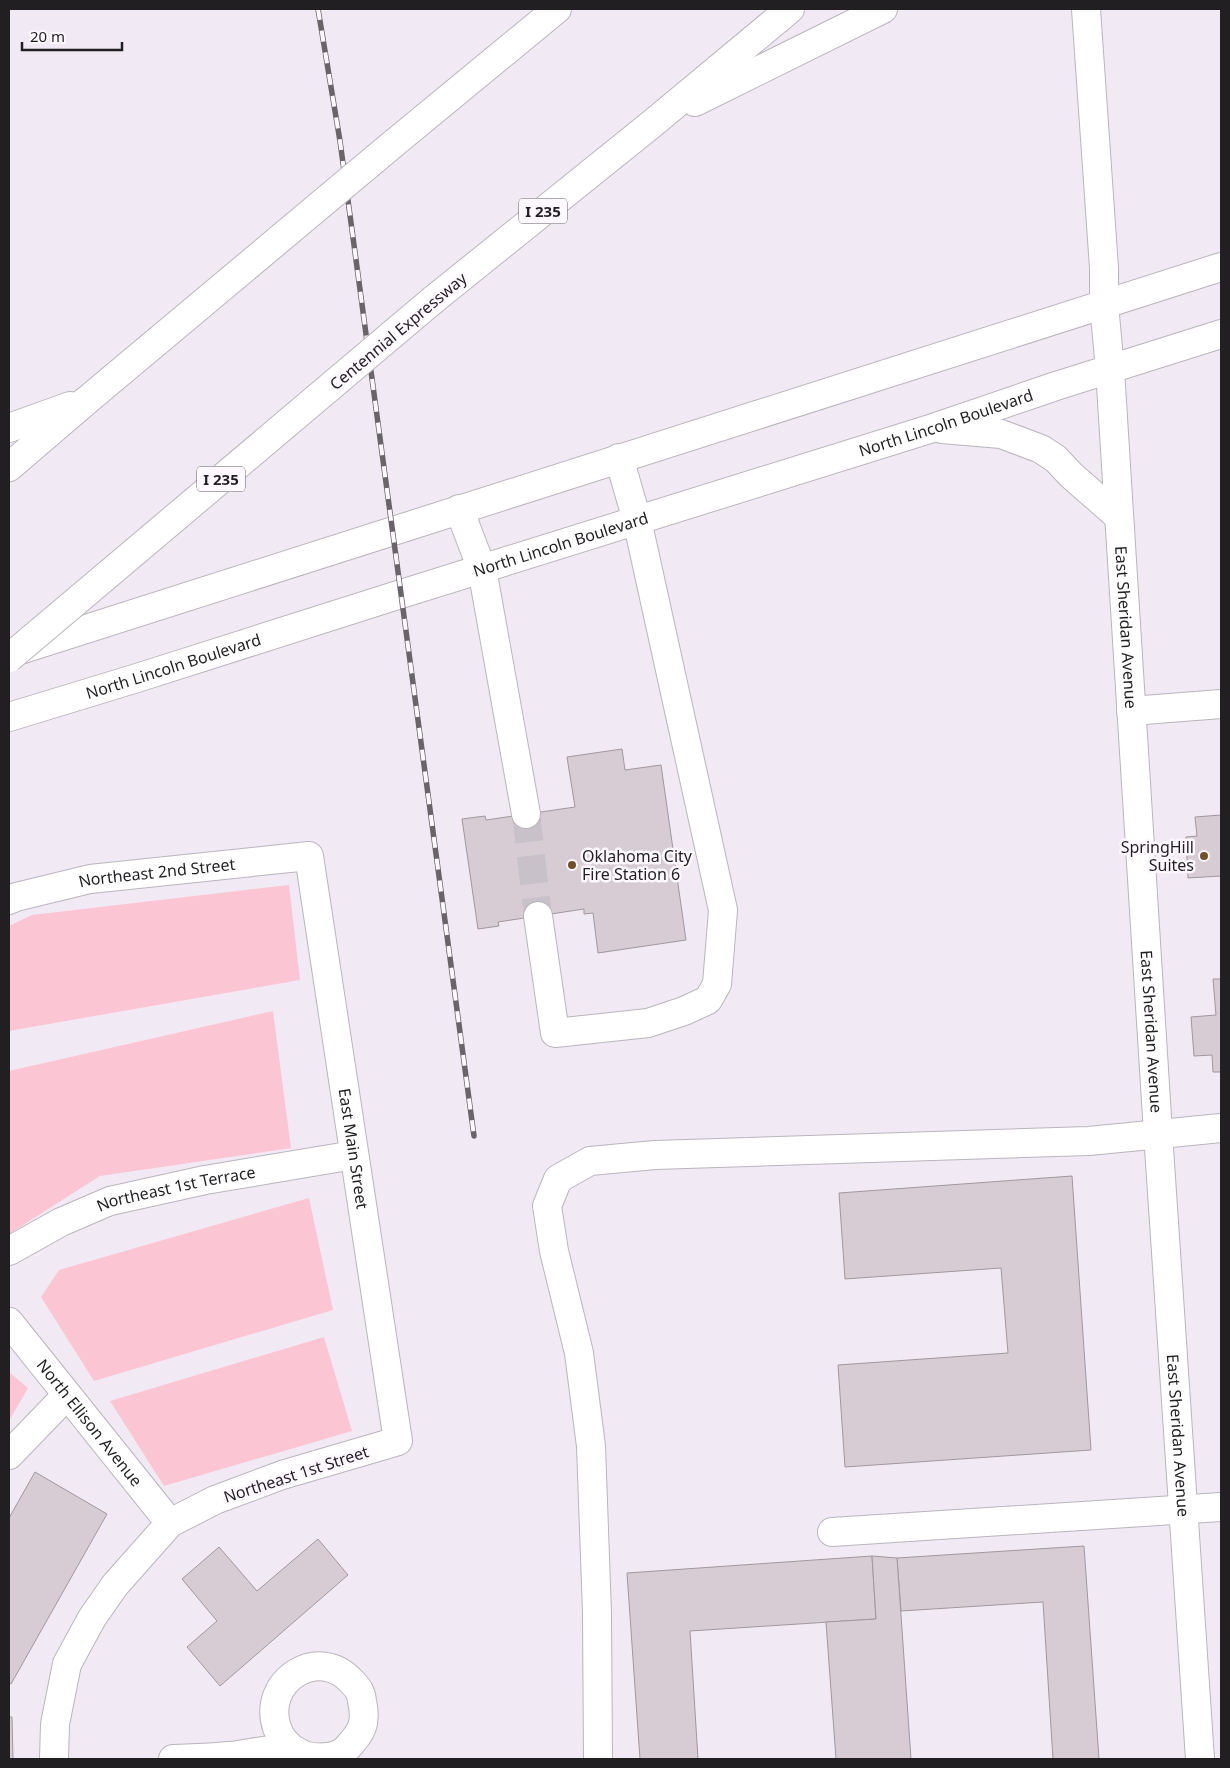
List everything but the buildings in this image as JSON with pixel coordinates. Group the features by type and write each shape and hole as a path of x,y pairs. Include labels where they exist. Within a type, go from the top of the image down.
{"main road":[{"path":"9,467 393,144 557,9"},
{"name":"Centennial Expressway","path":"9,658 433,300 653,123 790,9"},
{"path":"653,123 883,9"},
{"name":"East Sheridan Avenue","path":"1086,9 1200,1759"},
{"path":"9,654 1221,267"},
{"name":"North Lincoln Boulevard","path":"9,717 933,428 1056,386 1221,334"},
{"path":"9,428 86,401"},
{"path":"933,428 1001,434 1041,449 1056,459 1071,475 1119,517"},
{"path":"538,916 554,1033 648,1023 684,1011 708,1000 717,984 723,910 637,520 619,458"},
{"path":"459,509 482,569 526,814"},
{"path":"1131,711 1221,704"},
{"name":"Northeast 2nd Street","path":"9,900 90,879 309,856"},
{"name":"East Main Street","path":"309,856 398,1442"},
{"path":"598,1759 597,1613 591,1446 579,1353 554,1251 547,1206 558,1179 590,1161 655,1155 1089,1141 1221,1128"},
{"name":"Northeast 1st Terrace","path":"9,1251 61,1222 110,1201 205,1180 354,1154"},
{"name":"North Ellison Avenue","path":"9,1322 170,1523"},
{"path":"9,1455 67,1395"},
{"name":"Northeast 1st Street","path":"54,1759 55,1724 67,1664 92,1618 115,1585 170,1523 215,1500 282,1474 398,1442"},
{"path":"832,1532 1221,1507"},
{"path":"326,1666 345,1674 360,1691 362,1699 365,1714 360,1735 345,1755 329,1757 307,1756 292,1749 281,1737 274,1718 275,1700 282,1686 291,1676 305,1668 326,1666"},
{"path":"173,1759 292,1749"}],"shaded area":[{"path":"289,885 300,980 9,1031 9,926 32,915"},
{"path":"273,1011 291,1148 100,1176 9,1234 9,1071"},
{"path":"309,1198 333,1310 94,1381 41,1297 59,1270"},
{"path":"324,1337 352,1431 164,1486 110,1401"},
{"path":"9,1372 28,1388 9,1421"}],"tunnel":[{"path":"526,814 538,916"}],"railway":[{"path":"318,9 340,141 474,1136"}],"place":[{"name":"SpringHill Suites","path":"1204,856"},
{"name":"Oklahoma City Fire Station 6","path":"572,865"}]}
